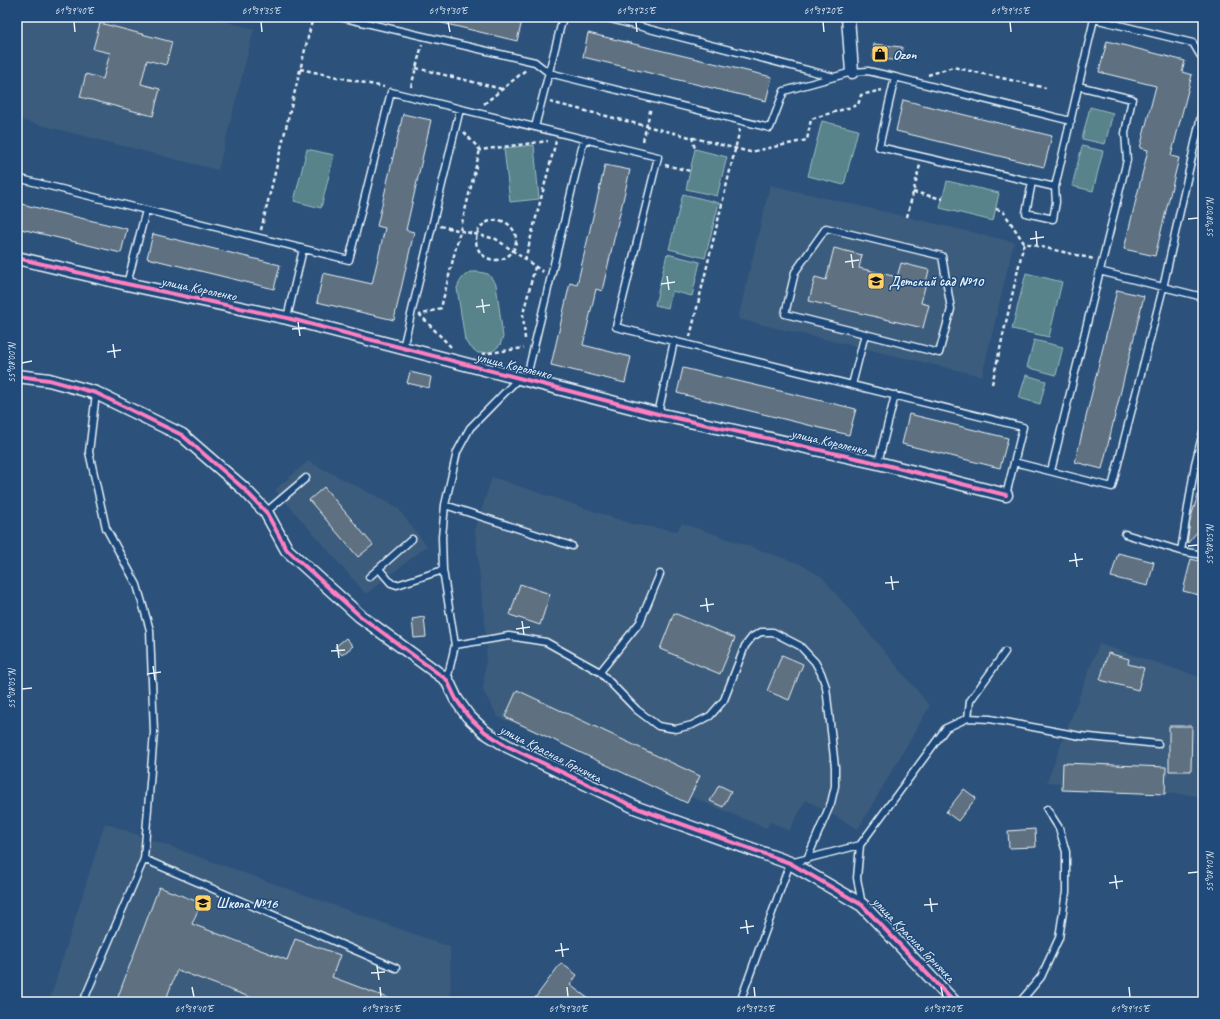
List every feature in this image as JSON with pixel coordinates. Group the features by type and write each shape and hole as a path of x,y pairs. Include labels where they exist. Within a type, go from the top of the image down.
{"street":[{"path":"848,17 852,72"},
{"name":"улица Короленко","path":"17,258 127,284 286,318 658,414 878,463 1006,495"},
{"name":"улица Красная Горнячка","path":"17,376 49,380 96,393 182,435 243,488 266,512 287,550 360,616 447,680 456,699 468,716 485,732 507,746 637,808 790,863 862,905 954,1002"}],"lane":[{"path":"340,17 536,62 549,73 770,128 784,91 852,72 868,71 1071,120"},
{"path":"535,127 563,17"},
{"path":"603,17 834,77"},
{"path":"1032,182 1026,213 1053,219 1056,202 1055,187 1094,19 1194,43 1203,60"},
{"path":"895,77 879,147 1055,187"},
{"path":"1051,471 1127,160 1125,133 1132,99 1078,86"},
{"path":"17,178 349,260 391,92 658,157 616,327 1023,427 1006,495"},
{"path":"403,348 460,108"},
{"path":"1014,462 1112,487 1163,288 1203,108"},
{"path":"447,680 455,645 443,570 442,537 445,505 456,452 470,428 523,379 551,278 584,139"},
{"path":"127,284 146,210"},
{"path":"826,228 942,256 951,309 939,353 865,334 785,314 795,272 826,228"},
{"path":"286,318 303,249"},
{"path":"1099,271 1203,297"},
{"path":"852,385 865,334"},
{"path":"658,414 674,341"},
{"path":"83,1002 144,859 154,732 150,630 137,585 106,528 88,452 96,393"},
{"name":"улица Короленко","path":"878,463 895,395"},
{"path":"1181,551 1195,464 1203,432"},
{"path":"266,512 306,478"},
{"path":"445,505 572,546"},
{"path":"1124,534 1181,551 1203,555"},
{"path":"369,577 412,539"},
{"path":"379,569 391,583 397,585 443,570"},
{"path":"600,672 640,622 660,574"},
{"path":"455,645 509,636 546,642 600,672 637,710 652,722 658,726 676,729 692,725 710,716 724,700 745,646 752,636 761,632 773,632 800,646 815,662 822,673 826,687 835,767 835,786 831,803 807,859"},
{"path":"968,718 970,701 1005,652"},
{"path":"862,905 857,878 860,845 946,728 968,718 990,719 1080,736 1158,744"},
{"path":"1020,1002 1041,977 1059,938 1066,892 1066,852 1059,828 1047,809"},
{"path":"740,1002 790,863 860,845"},
{"path":"144,859 396,968"}],"path":[{"path":"259,238 313,17"},
{"path":"408,96 425,37"},
{"path":"474,112 536,62"},
{"path":"908,81 953,67 1046,88"},
{"path":"300,68 383,87 391,92"},
{"path":"416,68 502,89"},
{"path":"643,141 653,99"},
{"path":"688,344 742,121"},
{"path":"464,132 480,150"},
{"path":"692,137 695,149"},
{"path":"480,150 557,140 525,260"},
{"path":"456,352 420,315 441,308 480,150"},
{"path":"907,217 922,156"},
{"path":"656,163 690,171"},
{"path":"913,192 942,199"},
{"path":"996,209 1003,210 1024,243 1102,261"},
{"path":"496,220 504,222 511,227 515,235 516,244 513,252 507,257 499,260 491,260 484,256 476,243 477,235 481,227 488,222 496,220"},
{"path":"432,224 496,239 551,278"},
{"path":"992,384 1024,243"},
{"path":"476,355 526,348 523,314 535,267"}],"shaded area":[{"path":"17,17 208,17 254,29 218,170 17,119"},
{"name":"Детский сад №10","path":"770,185 1014,242 982,376 738,319"},
{"path":"308,461 397,507 427,546 366,594 275,490"},
{"path":"492,477 632,524 677,531 682,523 800,564 822,577 930,706 858,829 806,800 789,831 771,822 766,828 498,717 483,691 487,647 475,530"},
{"path":"1099,644 1203,678 1203,772 1199,796 1047,782"},
{"name":"Школа №16","path":"105,823 450,947 451,1002 49,1002"}],"green space":[{"path":"1090,107 1113,113 1105,144 1082,139"},
{"path":"822,121 858,130 844,185 808,176"},
{"path":"534,145 539,199 510,202 504,148"},
{"path":"1082,146 1103,151 1093,191 1072,186"},
{"path":"307,149 334,155 321,208 294,201"},
{"path":"695,149 727,157 717,196 686,189"},
{"path":"947,181 999,193 993,221 940,208"},
{"path":"683,194 719,203 705,258 669,249"},
{"path":"667,254 700,262 692,296 672,291 668,308 655,305"},
{"path":"470,272 488,274 496,284 503,337 500,345 493,351 485,353 478,353 468,345 465,340 457,288 462,278"},
{"path":"1026,273 1062,282 1049,337 1012,329"},
{"path":"1034,340 1063,347 1056,375 1027,367"},
{"path":"1026,375 1046,381 1040,404 1019,398"}],"building":[{"path":"434,17 523,17 517,41 434,21"},
{"path":"100,23 172,42 166,65 147,60 141,84 160,89 153,116 80,97 86,74 103,79 110,53 93,49"},
{"path":"588,33 772,77 766,101 583,57"},
{"path":"1107,41 1185,61 1182,72 1192,75 1171,156 1179,158 1155,256 1124,249 1148,150 1140,148 1156,86 1099,72"},
{"path":"874,44 902,47 901,61 873,58"},
{"path":"903,100 1052,136 1044,167 896,131"},
{"path":"403,114 431,120 406,230 414,232 394,320 317,302 323,273 372,284 385,228 377,226"},
{"path":"605,165 630,170 602,291 596,289 583,345 631,357 625,383 551,365 570,283 577,285"},
{"path":"17,203 127,229 121,253 17,228"},
{"path":"153,234 280,265 274,289 147,258"},
{"path":"834,248 862,255 859,268 897,277 901,263 929,270 921,303 929,305 923,328 809,301 815,277 826,280"},
{"path":"1117,290 1144,296 1102,469 1075,462"},
{"path":"683,368 856,409 849,435 677,393"},
{"path":"410,372 431,377 429,388 407,383"},
{"path":"909,414 1008,438 1000,468 902,444"},
{"path":"324,487 373,545 358,557 309,500"},
{"path":"1200,489 1203,489 1203,525 1187,544 1190,520"},
{"path":"1118,553 1154,562 1148,586 1111,577"},
{"path":"1191,559 1203,562 1203,596 1183,591"},
{"path":"520,584 550,594 540,625 510,615"},
{"path":"674,613 735,638 720,674 660,649"},
{"path":"424,617 426,637 414,638 412,619"},
{"path":"346,638 353,646 342,655 335,647"},
{"path":"1108,653 1129,659 1128,664 1144,668 1138,690 1100,680"},
{"path":"782,655 803,664 789,700 767,691"},
{"path":"517,690 700,776 687,803 505,717"},
{"path":"1169,726 1192,726 1191,771 1169,771"},
{"path":"1063,763 1166,767 1165,794 1062,790"},
{"path":"719,785 731,791 723,807 710,801"},
{"path":"964,789 976,798 958,821 946,812"},
{"path":"1035,829 1036,847 1009,848 1008,831"},
{"path":"159,887 201,903 192,924 287,960 295,939 340,955 332,977 396,1002 263,1002 177,970 165,1002 116,1002"},
{"path":"561,963 577,975 570,985 593,1002 532,1002"}],"cycle path":[{"path":"17,258 127,284 287,318 658,414 878,463 1006,495"},
{"path":"17,376 49,380 96,393 182,435 243,488 266,512 287,550 360,616 447,680 456,699 468,716 485,732 507,746 637,808 790,863 862,905 954,1002"}],"place":[{"name":"Ozon","path":"880,54"},
{"name":"Детский сад №10","path":"876,281"},
{"name":"Школа №16","path":"203,903"}]}
